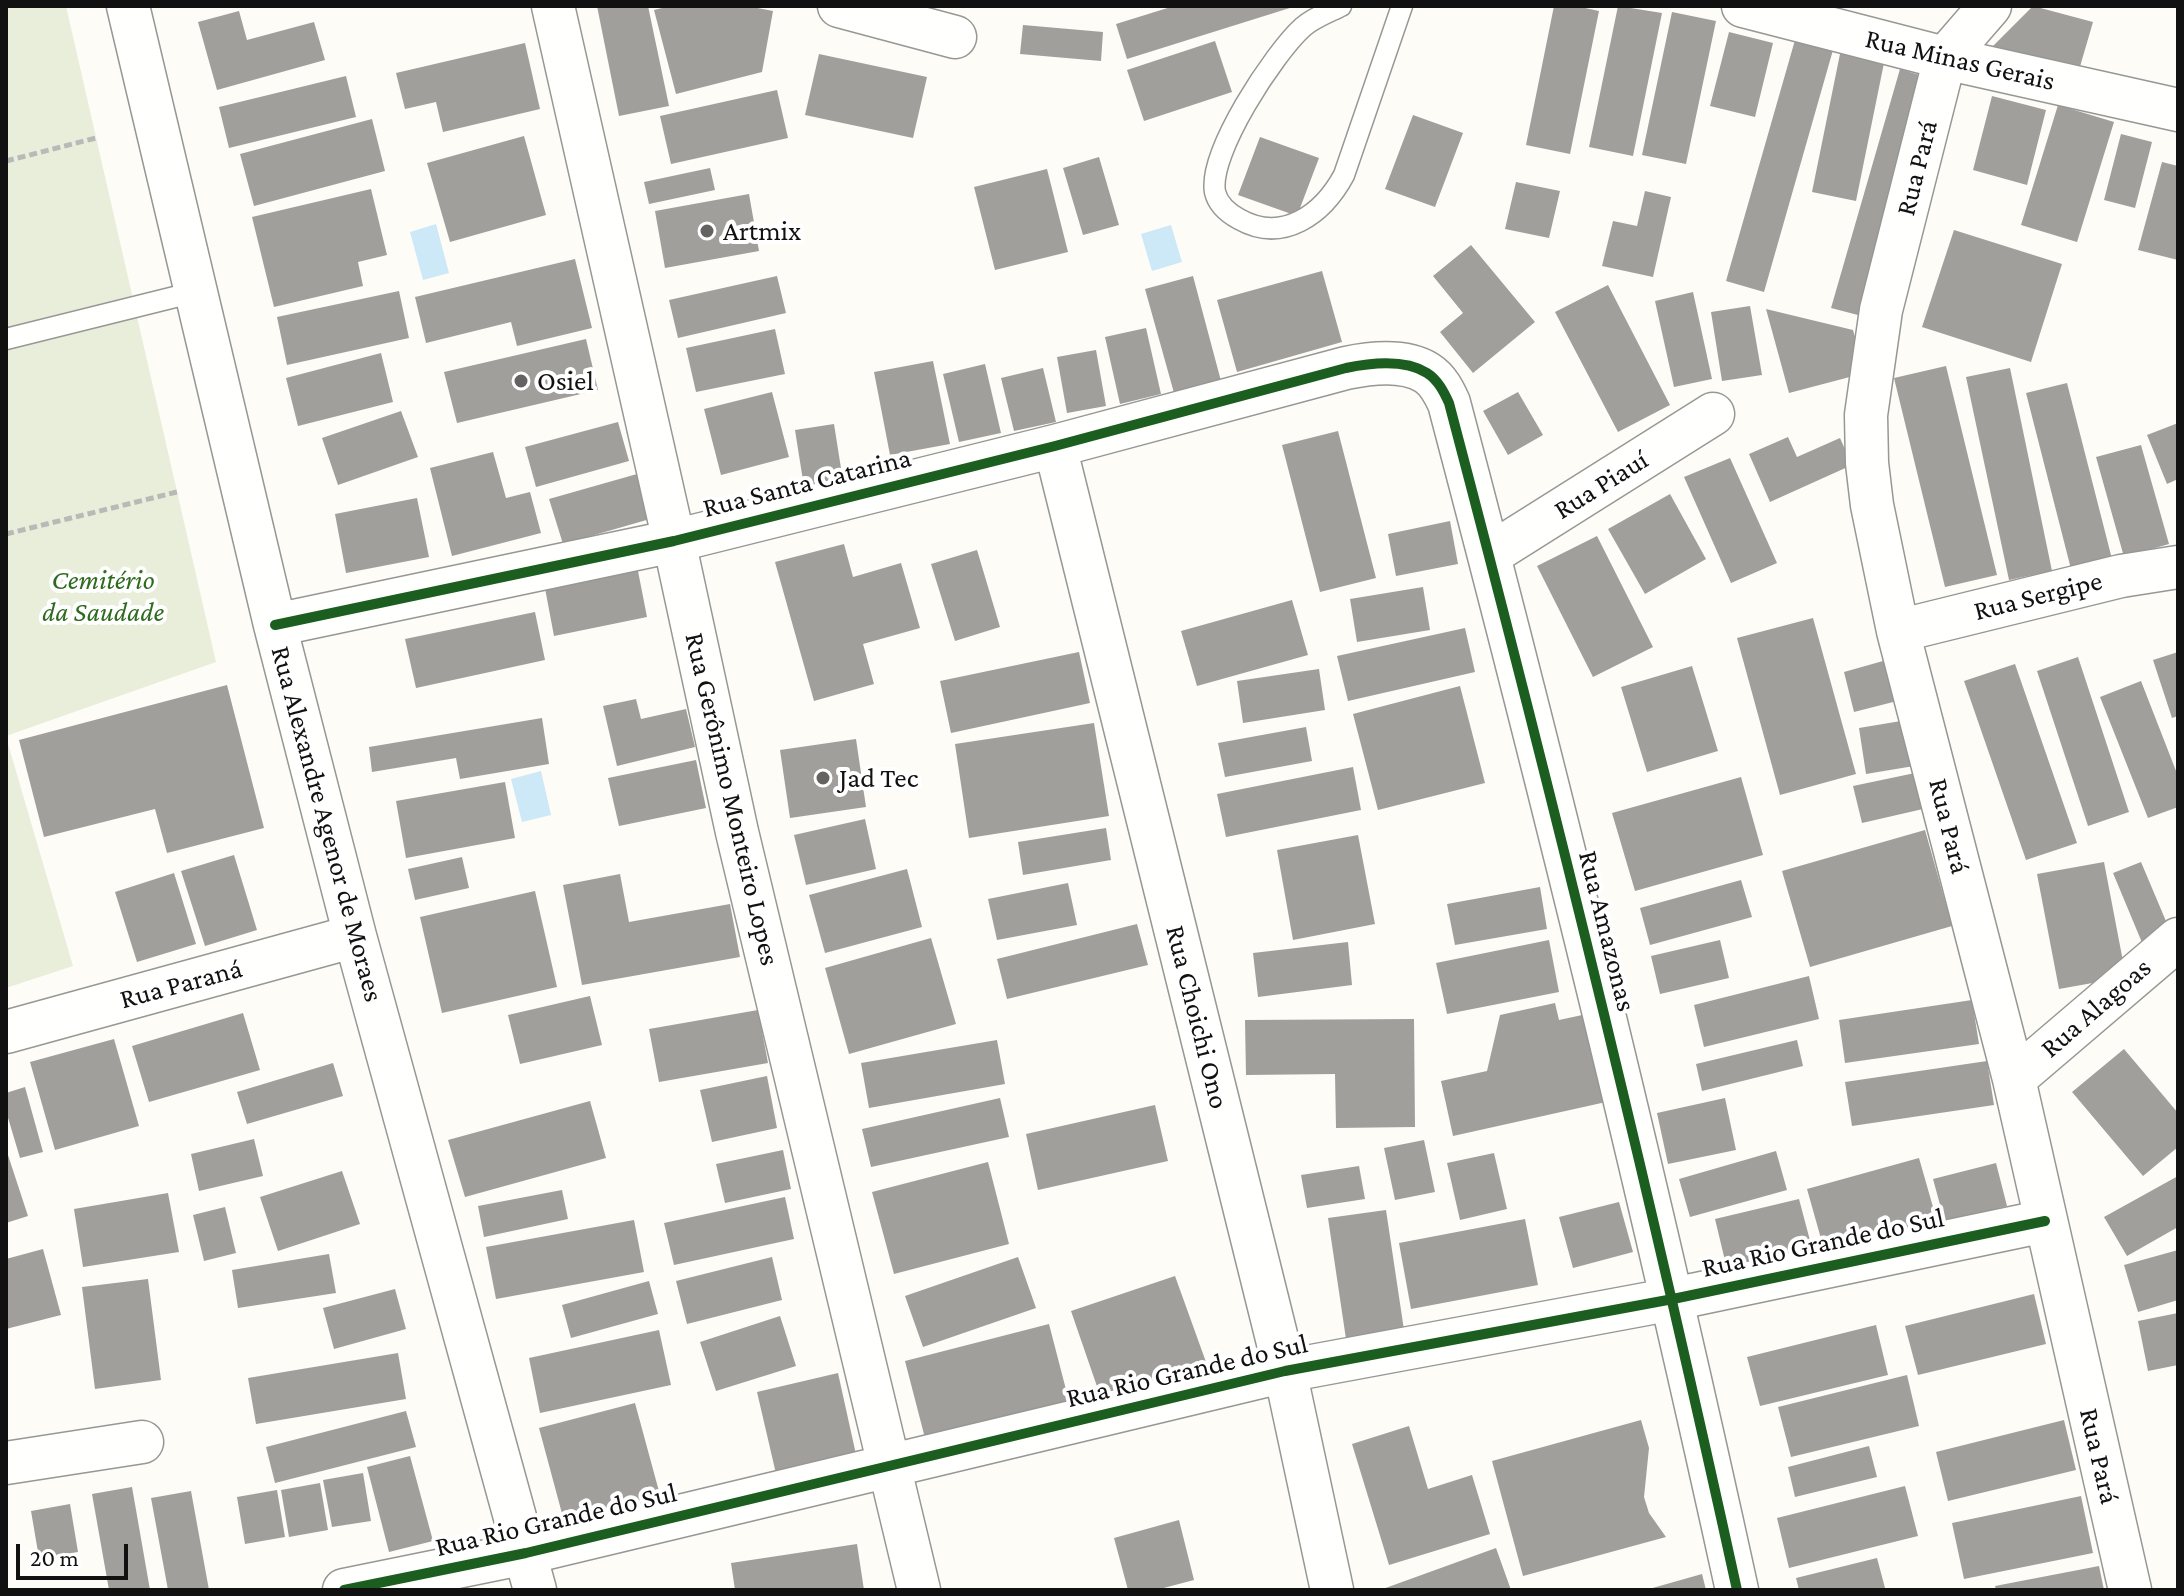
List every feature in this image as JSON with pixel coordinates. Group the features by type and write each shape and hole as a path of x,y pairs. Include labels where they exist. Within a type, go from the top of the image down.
{"street":[{"name":"Rua Alexandre Agenor de Moraes","path":"128,6 275,625 355,936 531,1572"},
{"name":"Rua Gerônimo Monteiro Lopes","path":"553,6 740,848 919,1590"},
{"path":"839,6 955,37"},
{"name":"Rua Minas Gerais","path":"1743,6 1945,58 2178,110"},
{"path":"1945,58 1990,6"},
{"name":"Rua Pará","path":"1945,58 1881,310 1866,415 1872,505 1898,631 2014,1079 2130,1590"},
{"name":"Rua Amazonas","path":"1346,368 1368,364 1406,366 1427,372 1441,386 1449,403 1673,1299 1737,1590"},
{"name":"Rua Santa Catarina","path":"275,625 674,541 1055,446 1346,368"},
{"name":"Rua Piauí","path":"1489,555 1713,414"},
{"name":"Rua Choichi Ono","path":"1055,446 1285,1371 1332,1590"},
{"name":"Rua Sergipe","path":"1898,631 2121,576 2178,567"},
{"name":"Rua Paraná","path":"6,1032 355,936"},
{"name":"Rua Alagoas","path":"2014,1079 2178,939"},
{"name":"Rua Rio Grande do Sul","path":"344,1590 531,1572 890,1465 1285,1371 1673,1299 2045,1221"},
{"path":"6,1463 142,1442"}],"lane":[{"path":"1341,6 1306,24 1282,47 1239,115 1217,172 1215,190 1223,207 1242,221 1281,230 1308,216 1336,191 1402,6"},
{"path":"6,339 195,292"}],"path":[{"path":"6,161 96,138"},
{"path":"6,534 177,492"}],"green space":[{"name":"Cemitério da Saudade","path":"6,6 66,6 216,662 6,736"},
{"path":"6,737 73,966 6,988"}],"water":[{"path":"436,224 449,273 423,280 410,232"},
{"path":"1171,225 1182,262 1152,271 1141,234"},
{"path":"541,771 551,815 522,822 511,779"}],"building":[{"path":"597,6 648,6 669,106 619,116"},
{"path":"670,6 747,6 773,11 762,72 676,94 654,10"},
{"path":"1174,6 1293,7 1127,59 1116,24"},
{"path":"1554,6 1576,6 1599,11 1570,154 1526,145"},
{"path":"1618,6 1662,13 1633,156 1589,147"},
{"path":"2033,6 2093,22 2079,70 1993,46"},
{"path":"239,11 247,40 314,22 325,60 217,90 198,22"},
{"path":"1672,12 1716,21 1686,164 1642,155"},
{"path":"1023,25 1103,32 1101,61 1020,54"},
{"path":"1729,32 1773,43 1755,117 1710,106"},
{"path":"1795,40 1833,50 1764,292 1726,281"},
{"path":"1215,41 1232,92 1144,121 1127,70"},
{"path":"525,43 540,109 443,132 436,102 405,109 396,73"},
{"path":"1841,49 1885,58 1856,201 1812,192"},
{"path":"819,54 927,77 913,138 805,115"},
{"path":"1900,69 1926,77 1858,315 1831,308"},
{"path":"346,76 356,117 229,148 219,107"},
{"path":"777,90 788,138 671,164 660,116"},
{"path":"1992,96 2046,110 2027,185 1973,170"},
{"path":"2058,105 2114,122 2077,242 2021,225"},
{"path":"1413,115 1463,133 1435,207 1385,189"},
{"path":"372,119 385,171 254,206 240,154"},
{"path":"2121,134 2152,142 2135,208 2104,200"},
{"path":"524,136 546,215 450,242 427,163"},
{"path":"1260,137 1319,158 1297,216 1238,195"},
{"path":"1099,157 1119,225 1083,235 1063,168"},
{"path":"2162,162 2178,166 2178,260 2138,250"},
{"path":"710,168 715,190 649,204 644,182"},
{"path":"1047,169 1068,252 995,270 974,187"},
{"path":"1516,182 1560,191 1549,238 1505,229"},
{"path":"371,189 387,255 358,262 363,286 274,307 252,217"},
{"path":"1645,191 1671,197 1653,277 1602,266 1613,221 1637,226"},
{"name":"Artmix","path":"749,194 759,251 665,268 655,211"},
{"path":"1954,230 2062,264 2031,362 1922,327"},
{"path":"1471,245 1535,322 1473,373 1440,332 1463,313 1433,276"},
{"path":"575,259 592,328 517,346 511,322 426,343 415,297"},
{"path":"1322,271 1342,342 1237,372 1217,300"},
{"path":"777,276 786,313 678,338 669,300"},
{"path":"1193,276 1221,381 1174,393 1145,289"},
{"path":"1608,285 1670,405 1618,432 1555,312"},
{"path":"399,291 409,338 287,365 277,317"},
{"path":"1693,292 1712,379 1674,387 1655,301"},
{"path":"1750,306 1762,375 1722,381 1711,312"},
{"path":"1766,309 1853,330 1865,373 1789,393"},
{"path":"1146,328 1161,394 1120,404 1105,337"},
{"path":"775,329 785,374 696,392 686,348"},
{"name":"Osiel","path":"586,339 598,390 457,423 444,372"},
{"path":"1096,350 1106,406 1067,413 1057,357"},
{"path":"381,353 393,402 298,426 286,378"},
{"path":"933,361 950,444 890,455 874,372"},
{"path":"985,364 1001,433 959,442 943,374"},
{"path":"1946,366 1997,575 1945,587 1894,378"},
{"path":"1043,368 1056,422 1014,431 1001,378"},
{"path":"2010,368 2052,571 2009,580 1966,377"},
{"path":"2067,383 2112,559 2071,569 2026,393"},
{"path":"772,392 789,457 721,475 704,409"},
{"path":"1518,392 1543,435 1508,455 1483,411"},
{"path":"401,411 418,457 338,485 322,438"},
{"path":"618,422 629,461 536,487 525,447"},
{"path":"2178,423 2178,479 2167,484 2147,435"},
{"path":"834,424 843,481 804,487 795,430"},
{"path":"1338,431 1376,578 1320,592 1282,445"},
{"path":"1788,437 1797,457 1840,438 1852,465 1770,502 1749,454"},
{"path":"2141,445 2169,544 2124,557 2096,457"},
{"path":"493,452 506,498 530,492 541,533 452,556 430,468"},
{"path":"1730,458 1777,563 1731,583 1684,477"},
{"path":"637,474 650,519 563,544 549,499"},
{"path":"1670,494 1706,559 1645,594 1608,529"},
{"path":"417,498 429,557 346,573 335,514"},
{"path":"1450,521 1458,564 1396,576 1388,534"},
{"path":"1597,536 1653,647 1593,677 1537,566"},
{"path":"844,544 853,577 901,563 920,628 863,644 874,684 814,701 775,562"},
{"path":"977,550 1000,627 955,641 931,564"},
{"path":"637,566 647,617 554,636 544,583"},
{"path":"1423,587 1430,630 1357,642 1350,599"},
{"path":"1292,600 1308,655 1197,686 1181,631"},
{"path":"535,612 545,660 416,688 405,639"},
{"path":"1813,618 1856,774 1780,795 1737,638"},
{"path":"1465,628 1475,672 1348,701 1337,656"},
{"path":"1079,652 1090,703 951,733 940,681"},
{"path":"2178,652 2178,716 2172,718 2153,660"},
{"path":"2078,657 2129,812 2088,826 2037,671"},
{"path":"1890,659 1901,700 1854,712 1844,672"},
{"path":"2015,664 2077,843 2026,860 1964,681"},
{"path":"1692,666 1718,751 1647,772 1621,687"},
{"path":"1319,669 1325,710 1243,723 1237,681"},
{"path":"2141,681 2178,776 2178,807 2148,818 2100,697"},
{"path":"227,685 264,828 167,853 155,809 44,837 19,740"},
{"path":"1460,686 1485,783 1378,810 1353,714"},
{"path":"636,699 641,719 686,709 695,747 617,766 603,706"},
{"path":"542,718 549,764 460,779 456,758 372,772 369,747"},
{"path":"1907,720 1914,766 1866,774 1859,728"},
{"path":"1094,723 1109,816 969,838 955,744"},
{"path":"1306,727 1312,761 1225,777 1218,743"},
{"name":"Jad Tec","path":"856,739 866,807 790,818 780,750"},
{"path":"696,760 706,808 619,826 608,778"},
{"path":"1353,767 1361,810 1226,837 1217,794"},
{"path":"1915,773 1923,809 1862,823 1853,786"},
{"path":"1741,777 1763,855 1635,891 1612,813"},
{"path":"505,782 515,838 406,858 396,801"},
{"path":"865,819 876,869 806,885 794,835"},
{"path":"1106,828 1111,860 1023,875 1018,842"},
{"path":"1925,830 1952,926 1810,967 1782,871"},
{"path":"1358,835 1375,924 1293,940 1277,850"},
{"path":"234,855 257,930 205,946 181,871"},
{"path":"462,857 469,888 415,900 408,869"},
{"path":"2104,862 2126,977 2059,989 2037,874"},
{"path":"2141,862 2171,933 2143,945 2113,873"},
{"path":"907,869 922,927 825,953 809,895"},
{"path":"174,873 196,944 137,962 115,892"},
{"path":"620,874 629,922 730,904 740,957 582,985 563,885"},
{"path":"1741,880 1752,917 1650,945 1640,908"},
{"path":"1068,883 1077,925 997,940 988,899"},
{"path":"1540,887 1547,929 1455,945 1447,904"},
{"path":"535,891 557,987 442,1013 420,917"},
{"path":"1137,924 1148,965 1007,999 997,959"},
{"path":"931,938 956,1024 849,1054 825,968"},
{"path":"1549,940 1559,992 1447,1014 1436,963"},
{"path":"1720,940 1729,978 1660,994 1651,956"},
{"path":"1348,942 1352,985 1258,997 1253,953"},
{"path":"1809,976 1819,1019 1704,1047 1694,1005"},
{"path":"590,996 602,1045 520,1064 508,1015"},
{"path":"1972,1000 1979,1044 1845,1063 1839,1020"},
{"path":"1555,1003 1559,1020 1587,1014 1606,1102 1453,1136 1441,1081 1487,1071 1500,1015"},
{"path":"758,1010 768,1063 659,1082 649,1029"},
{"path":"243,1013 260,1070 149,1102 132,1046"},
{"path":"1414,1019 1415,1127 1336,1128 1335,1074 1246,1075 1245,1020"},
{"path":"114,1039 139,1126 55,1150 30,1062"},
{"path":"997,1040 1005,1084 869,1108 861,1063"},
{"path":"1797,1040 1803,1066 1702,1091 1696,1064"},
{"path":"2124,1049 2178,1113 2178,1147 2143,1176 2072,1092"},
{"path":"1987,1061 1994,1105 1852,1126 1845,1082"},
{"path":"333,1063 343,1096 247,1124 237,1092"},
{"path":"767,1076 777,1128 712,1142 700,1090"},
{"path":"25,1087 43,1152 20,1158 6,1111 6,1093"},
{"path":"1000,1098 1009,1137 871,1167 862,1129"},
{"path":"1725,1098 1736,1150 1668,1164 1657,1113"},
{"path":"590,1101 606,1158 465,1197 448,1140"},
{"path":"1155,1105 1168,1161 1038,1190 1026,1134"},
{"path":"254,1139 263,1176 199,1191 191,1154"},
{"path":"1424,1140 1435,1192 1395,1200 1384,1148"},
{"path":"6,1149 28,1216 6,1223"},
{"path":"783,1150 791,1189 725,1203 716,1164"},
{"path":"1776,1151 1787,1190 1690,1217 1679,1179"},
{"path":"1494,1153 1507,1209 1460,1220 1447,1163"},
{"path":"1919,1158 1939,1228 1827,1260 1807,1189"},
{"path":"988,1162 1009,1244 894,1274 872,1192"},
{"path":"1996,1163 2007,1206 1945,1223 1933,1179"},
{"path":"1359,1166 1365,1199 1307,1208 1301,1175"},
{"path":"342,1171 360,1224 278,1251 260,1197"},
{"path":"2178,1176 2178,1227 2127,1256 2104,1217"},
{"path":"562,1190 568,1219 484,1237 478,1206"},
{"path":"168,1193 179,1252 83,1267 74,1209"},
{"path":"785,1197 794,1239 674,1265 664,1223"},
{"path":"1799,1199 1812,1248 1727,1269 1715,1219"},
{"path":"1619,1202 1633,1252 1573,1268 1559,1217"},
{"path":"225,1207 236,1253 204,1261 193,1215"},
{"path":"1386,1210 1404,1330 1346,1339 1328,1218"},
{"path":"1525,1219 1538,1285 1411,1309 1399,1243"},
{"path":"634,1220 644,1272 496,1299 486,1247"},
{"path":"43,1249 61,1315 6,1329 6,1259"},
{"path":"2178,1250 2178,1300 2138,1312 2124,1265"},
{"path":"329,1254 336,1293 238,1308 232,1270"},
{"path":"772,1257 782,1300 687,1324 676,1281"},
{"path":"1018,1257 1036,1308 923,1347 905,1296"},
{"path":"1175,1276 1206,1362 1101,1398 1071,1311"},
{"path":"148,1279 161,1380 95,1389 82,1287"},
{"path":"649,1281 658,1314 571,1338 562,1305"},
{"path":"395,1289 406,1329 334,1349 323,1308"},
{"path":"2034,1294 2046,1344 1918,1375 1905,1326"},
{"path":"2178,1313 2178,1365 2148,1371 2138,1321"},
{"path":"780,1316 796,1366 716,1391 700,1342"},
{"path":"1049,1324 1070,1405 926,1442 905,1361"},
{"path":"1876,1325 1888,1375 1760,1406 1747,1357"},
{"path":"659,1330 671,1385 540,1413 529,1358"},
{"path":"398,1353 406,1399 256,1424 248,1378"},
{"path":"838,1373 857,1459 777,1478 757,1392"},
{"path":"1907,1375 1919,1426 1791,1457 1778,1407"},
{"path":"635,1403 660,1495 564,1521 539,1428"},
{"path":"406,1411 416,1447 275,1483 266,1447"},
{"path":"1641,1420 1649,1448 1644,1497 1649,1513 1666,1537 1523,1576 1492,1461"},
{"path":"2064,1420 2076,1470 1948,1501 1936,1452"},
{"path":"1409,1426 1428,1489 1472,1475 1490,1534 1389,1565 1352,1444"},
{"path":"1869,1446 1877,1477 1795,1497 1788,1467"},
{"path":"410,1456 433,1541 389,1552 367,1467"},
{"path":"363,1473 371,1521 332,1527 323,1480"},
{"path":"320,1483 328,1530 289,1537 281,1490"},
{"path":"1905,1486 1918,1536 1789,1568 1777,1518"},
{"path":"132,1487 150,1590 109,1590 92,1494"},
{"path":"277,1490 285,1537 245,1544 237,1497"},
{"path":"191,1491 209,1590 168,1590 151,1498"},
{"path":"2081,1496 2093,1553 1964,1579 1952,1523"},
{"path":"70,1504 78,1552 39,1558 31,1511"},
{"path":"1179,1520 1194,1580 1156,1590 1128,1590 1114,1538"},
{"path":"857,1544 864,1590 735,1590 731,1563"},
{"path":"1496,1548 1511,1590 1380,1590"},
{"path":"1877,1558 1885,1588 1799,1590 1796,1578"},
{"path":"2099,1566 2104,1590 1996,1590 1995,1586"},
{"path":"1702,1574 1706,1590 1649,1590 1649,1589"}],"cycle path":[{"path":"275,625 674,541 1055,446 1346,368 1398,364 1427,373 1449,403 1526,699 1635,1143 1737,1590"},
{"path":"344,1590 526,1553 1285,1371 1673,1299 2045,1221"}],"place":[{"name":"Artmix","path":"707,231"},
{"name":"Osiel","path":"521,381"},
{"name":"Jad Tec","path":"823,778"}]}
